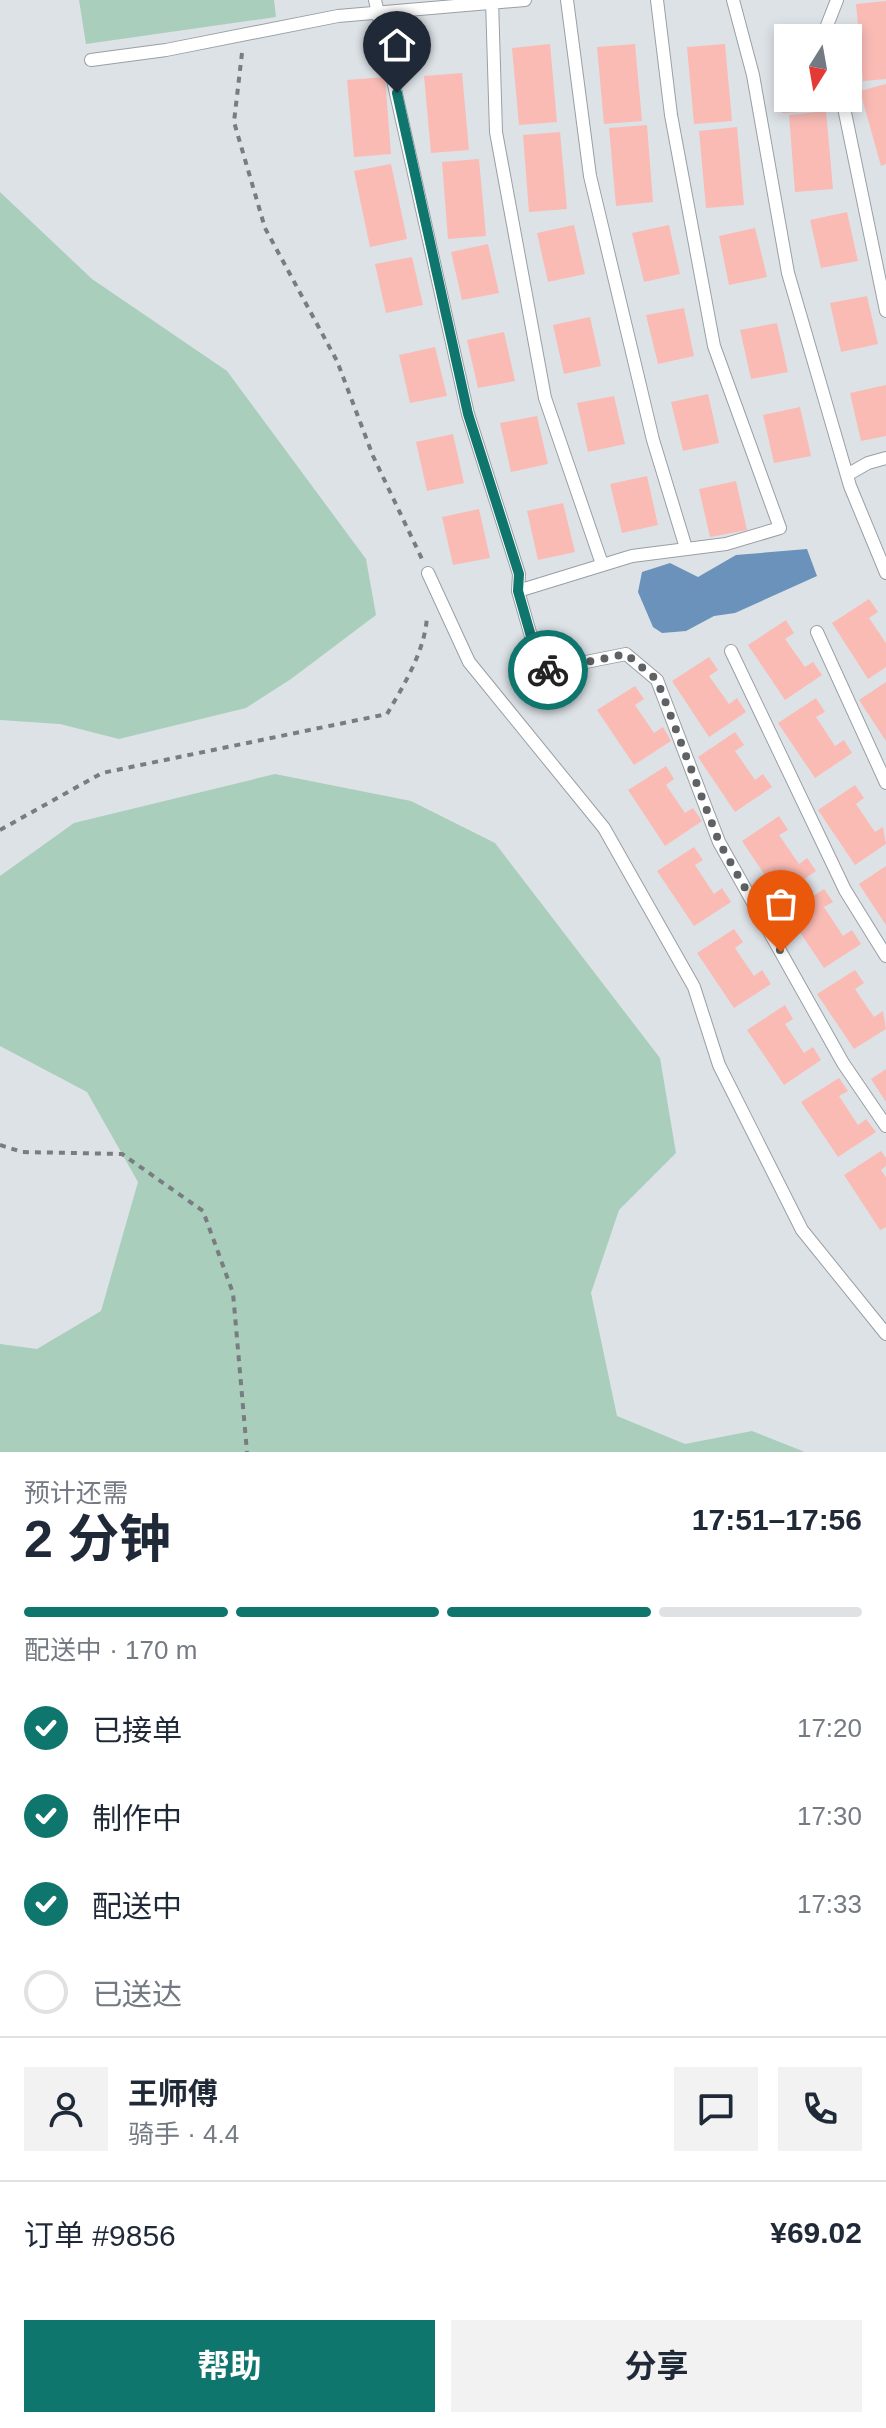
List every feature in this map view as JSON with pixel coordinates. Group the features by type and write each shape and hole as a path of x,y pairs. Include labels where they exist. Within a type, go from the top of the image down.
{"lane":[{"path":"91,60 244,35 376,6 525,0"},
{"path":"567,0 590,176 653,440 686,548"},
{"path":"518,591 602,564 686,548 726,544 780,528 714,346 671,115 657,0"},
{"path":"733,0 753,75 788,273 847,475 886,573"},
{"path":"828,24 837,0"},
{"path":"492,2 496,132 545,398 602,564"},
{"path":"376,6 417,174 468,414 519,574 518,591 541,671 626,654 657,680 719,842 843,1063 886,1126"},
{"path":"845,112 886,311"},
{"path":"847,475 868,463 886,458"},
{"path":"428,573 469,662 604,828 694,987 719,1065 802,1230 886,1334"},
{"path":"817,632 886,783"},
{"path":"731,651 845,890 886,956"}],"path":[{"path":"244,35 234,122 265,228 337,361 373,456 428,573"},
{"path":"0,830 102,773 387,714 405,683 426,626 427,613"},
{"path":"0,1145 22,1152 122,1154 203,1211 233,1293 247,1452"}],"green space":[{"path":"79,0 274,0 276,17 86,44"},
{"path":"0,192 92,279 227,371 366,559 376,615 291,679 246,708 119,739 60,724 0,720"},
{"path":"275,774 411,801 495,843 660,1058 676,1153 619,1210 591,1293 617,1416 685,1444 752,1431 805,1452 0,1452 0,1344 37,1349 101,1311 138,1182 87,1092 0,1046 0,876 74,823"}],"water":[{"path":"807,549 817,576 735,613 714,616 686,631 662,633 653,627 638,592 642,572 670,563 698,577 736,555"}],"building":[{"path":"886,1 886,79 863,81 862,24 858,24 856,4"},
{"path":"550,44 557,122 519,125 512,48"},
{"path":"635,44 642,121 604,124 597,47"},
{"path":"725,44 732,121 694,124 687,47"},
{"path":"462,73 469,150 431,153 424,76"},
{"path":"385,77 391,154 354,157 347,80"},
{"path":"886,84 886,164 881,166 862,98 862,90"},
{"path":"826,112 833,189 795,192 789,115"},
{"path":"647,125 653,202 616,206 609,128"},
{"path":"737,127 744,205 706,208 699,131"},
{"path":"560,132 567,209 529,212 523,135"},
{"path":"479,159 486,236 448,239 442,162"},
{"path":"391,164 407,239 370,247 354,171"},
{"path":"847,212 858,261 821,268 810,220"},
{"path":"574,225 585,274 548,282 537,233"},
{"path":"669,225 680,274 644,282 632,233"},
{"path":"755,228 767,277 729,285 719,236"},
{"path":"488,244 499,293 462,300 451,252"},
{"path":"412,257 423,305 386,313 375,264"},
{"path":"867,296 878,344 841,352 830,303"},
{"path":"684,308 694,356 658,364 646,315"},
{"path":"590,317 601,366 564,374 553,325"},
{"path":"777,323 788,372 751,379 740,330"},
{"path":"504,332 515,381 478,388 467,340"},
{"path":"435,347 447,396 410,403 399,355"},
{"path":"886,385 886,436 861,441 850,393"},
{"path":"708,394 719,443 683,451 671,402"},
{"path":"614,396 625,444 588,452 577,403"},
{"path":"800,407 811,456 774,463 763,415"},
{"path":"537,416 548,464 511,472 500,423"},
{"path":"453,434 464,483 427,491 416,442"},
{"path":"647,476 658,525 622,533 610,484"},
{"path":"736,481 747,530 710,537 699,489"},
{"path":"563,503 575,552 538,560 527,511"},
{"path":"479,509 490,558 453,565 442,517"},
{"path":"869,599 878,612 869,618 886,643 886,667 868,679 832,623"},
{"path":"786,620 794,633 785,639 805,667 813,662 822,675 785,700 748,645"},
{"path":"709,657 718,670 709,676 729,704 737,698 746,712 709,737 672,681"},
{"path":"886,682 886,741 859,700"},
{"path":"635,686 644,699 635,705 654,733 663,727 671,741 634,765 597,710"},
{"path":"816,698 825,712 816,717 835,746 844,740 852,753 815,778 778,723"},
{"path":"735,732 744,745 735,751 755,780 763,774 772,787 735,812 698,757"},
{"path":"666,766 674,779 666,785 685,813 693,808 702,821 665,846 628,790"},
{"path":"855,785 864,798 856,804 875,832 883,827 886,844 855,865 818,810"},
{"path":"779,816 788,830 779,835 799,864 807,858 816,871 779,896 742,841"},
{"path":"694,847 703,860 695,865 714,894 722,888 731,902 694,926 657,871"},
{"path":"886,866 886,925 859,884"},
{"path":"824,889 833,902 824,907 843,936 852,930 861,944 824,968 787,913"},
{"path":"734,929 743,942 735,948 754,976 762,970 771,984 734,1008 697,953"},
{"path":"855,970 864,983 855,989 874,1017 883,1011 886,1029 854,1049 817,994"},
{"path":"785,1005 793,1019 785,1024 804,1053 813,1047 821,1060 784,1085 747,1030"},
{"path":"886,1069 886,1102 871,1079"},
{"path":"839,1078 848,1091 839,1096 858,1125 866,1119 876,1132 838,1157 801,1102"},
{"path":"881,1151 886,1158 886,1166 881,1170 886,1177 886,1227 880,1230 844,1175"}],"way so far":[{"path":"548,670 626,654 657,680 719,842 781,952"}],"route":[{"path":"397,93 468,414 519,574 518,591 541,671 548,670"}]}
